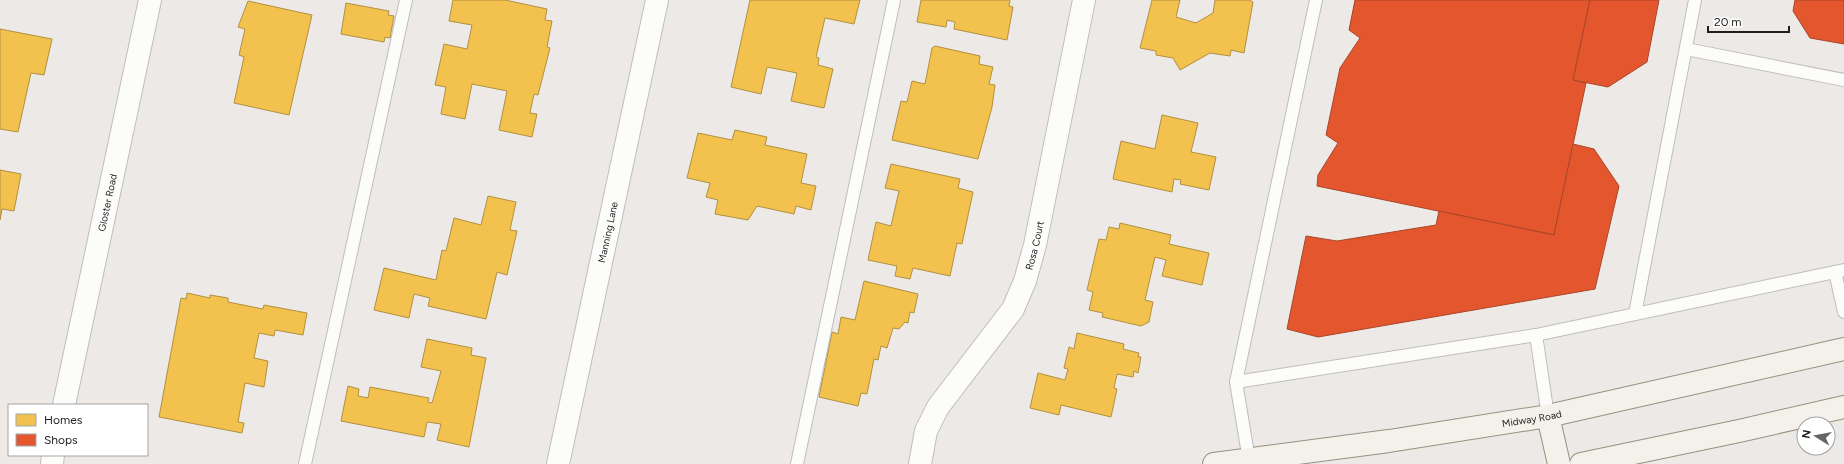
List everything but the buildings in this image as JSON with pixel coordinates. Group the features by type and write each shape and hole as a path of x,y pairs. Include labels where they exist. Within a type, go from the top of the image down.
{"main road":[{"name":"Midway Road","path":"1214,464 1389,441 1548,416 1844,349"},
{"path":"1580,464 1739,431 1844,407"},
{"path":"1548,416 1559,464"}],"street":[{"name":"Gloster Road","path":"64,404 150,0"},
{"name":"Manning Lane","path":"558,464 657,0"},
{"name":"Rosa Court","path":"920,464 926,432 938,407 1013,309 1025,281 1035,245 1084,0"}],"lane":[{"path":"305,464 406,0"},
{"path":"797,464 894,0"},
{"path":"1249,460 1236,382 1316,0"},
{"path":"1635,314 1695,0"},
{"path":"1686,49 1844,80"},
{"path":"1236,382 1536,335 1840,271 1844,312"},
{"path":"1536,335 1548,416"}]}
